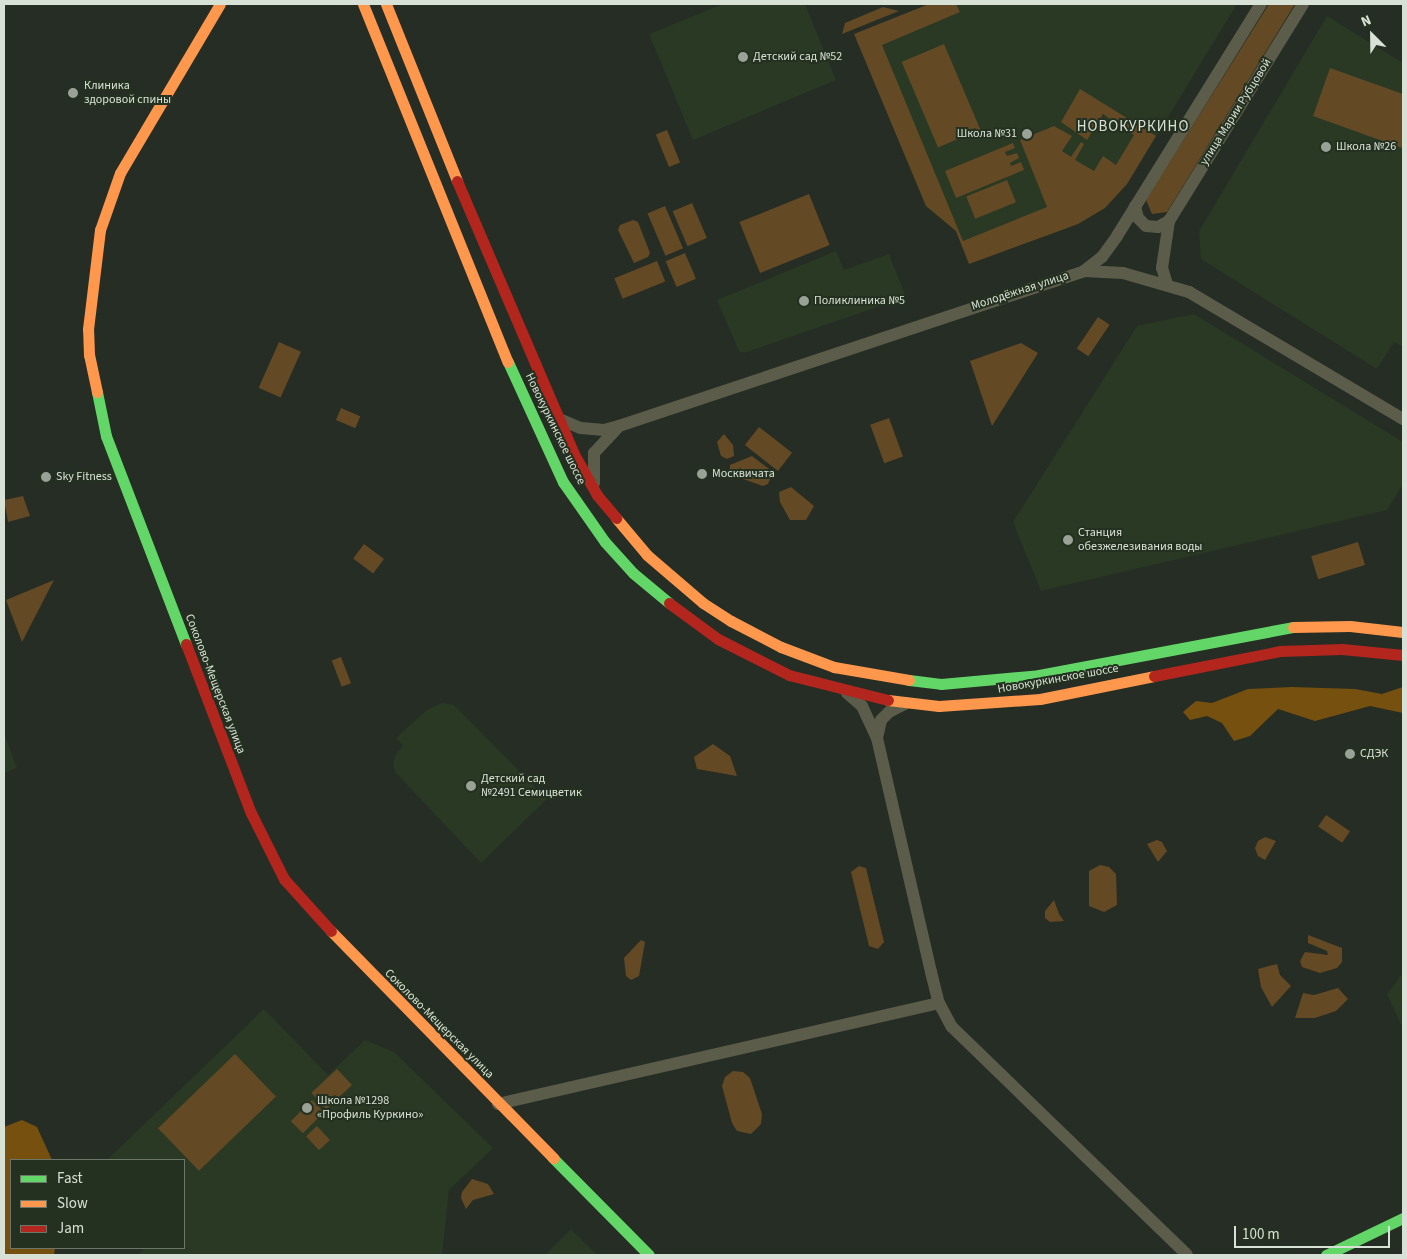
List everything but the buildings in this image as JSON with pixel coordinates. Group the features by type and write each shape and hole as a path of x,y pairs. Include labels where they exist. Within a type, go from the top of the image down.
{"main road":[{"name":"Новокуркинское шоссе","path":"363,4 515,380 555,465 580,509 633,573 686,618 766,664 847,693 907,704 939,706 1004,704 1256,655 1305,649 1342,649 1403,655"},
{"name":"Новокуркинское шоссе","path":"386,4 556,417 597,495 647,555 670,576 731,621 781,647 834,667 887,678 941,684 1002,680 1252,632 1310,625 1403,632"},
{"name":"Соколово-Мещерская улица","path":"221,5 155,109 120,174 105,213 93,272 88,329 97,405 126,492 247,804 275,865 291,890 498,1104 649,1255"},
{"path":"1326,1255 1403,1218"}],"street":[{"path":"1084,271 1102,257 1136,206 1261,4"},
{"name":"улица Марии Рубцовой","path":"1169,220 1303,4"},
{"path":"1136,206 1138,218 1146,226 1158,227 1169,220"},
{"path":"1167,284 1162,268 1169,220"},
{"name":"Молодёжная улица","path":"556,417 581,428 604,430 619,426 1084,271 1123,274 1167,284 1205,301 1403,419"},
{"name":"Молодёжная улица","path":"597,495 592,478 594,453 619,426"},
{"path":"1252,632 1243,638 1241,645 1246,652 1256,655"},
{"path":"1002,680 1012,690 1011,698 1004,704"},
{"path":"847,693 862,706 877,738 939,1003 952,1027 1187,1255"},
{"path":"877,738 881,720 888,712 907,704"},
{"path":"498,1104 939,1003"}],"shaded area":[{"name":"Детский сад №52","path":"723,4 805,4 836,80 693,140 649,34"},
{"path":"929,4 956,4 960,12 882,45 963,241 1047,207 1020,140 1054,126 1072,136 1062,151 1071,157 1081,142 1084,144 1075,160 1094,171 1103,156 1116,165 1134,135 1103,114 1087,140 1061,122 1080,89 1156,136 1127,184 1105,208 1078,224 969,264 956,231 926,206 854,34"},
{"name":"Школа №31","path":"954,4 1237,4 1127,184 1078,224 969,264 956,231 926,206 859,44"},
{"path":"1269,4 1295,4 1167,212 1152,214 1146,200"},
{"path":"883,7 899,11 842,34 845,23"},
{"name":"Школа №26","path":"1327,16 1403,63 1403,347 1394,342 1377,369 1201,259 1199,231"},
{"path":"944,44 980,130 938,148 902,62"},
{"path":"1330,68 1403,94 1402,148 1313,116"},
{"path":"667,130 680,162 669,167 656,134"},
{"path":"1013,143 1015,148 1005,152 1007,156 1017,153 1019,158 1010,163 1011,166 1021,162 1024,170 956,198 945,171"},
{"path":"1007,180 1016,202 975,219 966,196"},
{"path":"809,194 830,245 760,273 739,222"},
{"path":"692,203 707,238 688,246 673,211"},
{"path":"665,206 683,248 665,256 648,213"},
{"path":"633,220 638,222 650,253 648,257 634,263 618,230 620,225"},
{"path":"836,251 844,270 889,254 906,297 744,353 739,351 717,300"},
{"path":"685,253 696,279 677,287 666,261"},
{"path":"657,261 665,281 623,299 614,278"},
{"path":"1194,314 1403,442 1403,484 1387,510 1041,591 1013,522 1137,326"},
{"path":"1098,317 1110,325 1088,356 1077,349"},
{"path":"279,342 301,352 281,397 259,388"},
{"path":"1021,343 1038,353 992,426 970,361"},
{"path":"341,408 360,416 355,428 336,420"},
{"path":"889,418 903,457 884,463 870,425"},
{"path":"759,427 792,453 778,471 745,445"},
{"path":"724,434 733,445 734,456 727,459 721,456 717,442"},
{"path":"752,456 773,472 768,484 763,486 740,478 730,469 730,465"},
{"path":"791,487 814,506 806,520 790,520 780,502 779,492"},
{"path":"23,496 30,516 8,522 4,500"},
{"path":"1358,542 1365,565 1318,579 1311,556"},
{"path":"364,544 384,559 373,573 353,558"},
{"path":"54,580 22,642 6,600"},
{"path":"341,657 351,683 342,687 332,661"},
{"path":"1292,687 1355,689 1382,694 1403,687 1403,713 1370,706 1315,721 1278,709 1250,736 1234,741 1222,723 1207,716 1190,720 1183,712 1196,701 1212,703 1248,689"},
{"name":"Детский сад №2491 Семицветик","path":"442,703 454,705 547,799 481,863 396,773 393,766 395,756 403,745 396,738 427,710"},
{"path":"4,733 17,768 4,773"},
{"path":"713,744 730,756 737,776 697,769 694,757"},
{"path":"1326,815 1350,831 1342,843 1318,827"},
{"path":"1265,837 1276,841 1265,860 1258,856 1255,848 1258,841"},
{"path":"1157,840 1162,842 1167,851 1158,862 1147,844"},
{"path":"1100,865 1109,867 1116,874 1117,905 1104,912 1089,906 1089,871"},
{"path":"859,866 866,868 884,942 878,949 869,946 851,872"},
{"path":"1054,900 1059,914 1064,921 1050,922 1045,918 1045,911"},
{"path":"1308,935 1342,948 1342,962 1337,968 1320,973 1302,967 1300,961 1305,952 1328,955 1327,951 1308,943"},
{"path":"641,940 645,942 639,976 631,980 626,976 624,958"},
{"path":"1277,964 1280,975 1291,986 1272,1007 1261,987 1258,969"},
{"path":"1403,973 1403,1029 1387,994"},
{"path":"1338,988 1348,999 1336,1011 1315,1018 1295,1018 1303,993 1314,995"},
{"name":"Школа №1298 «Профиль Куркино»","path":"264,1009 328,1075 365,1040 394,1052 493,1148 449,1190 442,1255 138,1255 144,1249 185,1249 185,1159 108,1159"},
{"path":"235,1054 276,1096 199,1171 158,1128"},
{"path":"337,1069 352,1085 326,1109 311,1093"},
{"path":"733,1071 743,1072 750,1078 762,1114 761,1124 751,1134 737,1131 732,1123 722,1086 725,1077"},
{"path":"312,1100 324,1112 303,1133 291,1121"},
{"path":"22,1120 37,1127 52,1159 10,1159 10,1249 55,1249 54,1255 4,1255 4,1127"},
{"path":"317,1126 330,1140 319,1150 306,1136"},
{"path":"472,1179 488,1184 494,1194 473,1200 466,1209 461,1198 462,1192"},
{"path":"571,1229 597,1255 545,1255"}],"traffic: fast":[{"path":"508,362 563,482 605,542 633,573 669,603"},
{"path":"97,392 106,436 186,644"},
{"path":"909,680 941,684 1039,675 1293,627"},
{"path":"553,1158 649,1255"},
{"path":"1326,1255 1403,1218"}],"traffic: slow":[{"path":"97,392 89,355 88,329 100,230 120,173 220,4"},
{"path":"363,4 508,362"},
{"path":"386,4 457,181"},
{"path":"616,518 647,555 703,603 731,621 781,647 834,667 909,680"},
{"path":"1293,627 1350,626 1403,632"},
{"path":"888,700 939,706 1040,699 1154,676"},
{"path":"331,931 553,1158"}],"traffic: jam":[{"path":"457,181 574,454 597,495 616,518"},
{"path":"669,603 718,639 789,675 888,700"},
{"path":"186,644 251,813 284,879 331,931"},
{"path":"1154,676 1280,651 1342,649 1403,655"}],"place":[{"name":"Детский сад №52","path":"743,57"},
{"name":"Клиника здоровой спины","path":"73,93"},
{"name":"Школа №31","path":"1027,134"},
{"name":"Школа №26","path":"1326,147"},
{"name":"Поликлиника №5","path":"804,301"},
{"name":"Москвичата","path":"702,474"},
{"name":"Sky Fitness","path":"46,477"},
{"name":"Станция обезжелезивания воды","path":"1068,540"},
{"name":"СДЭК","path":"1350,754"},
{"name":"Детский сад №2491 Семицветик","path":"471,786"},
{"name":"Школа №1298 «Профиль Куркино»","path":"307,1108"}],"district":[{"name":"НОВОКУРКИНО","path":"1133,127"}]}
